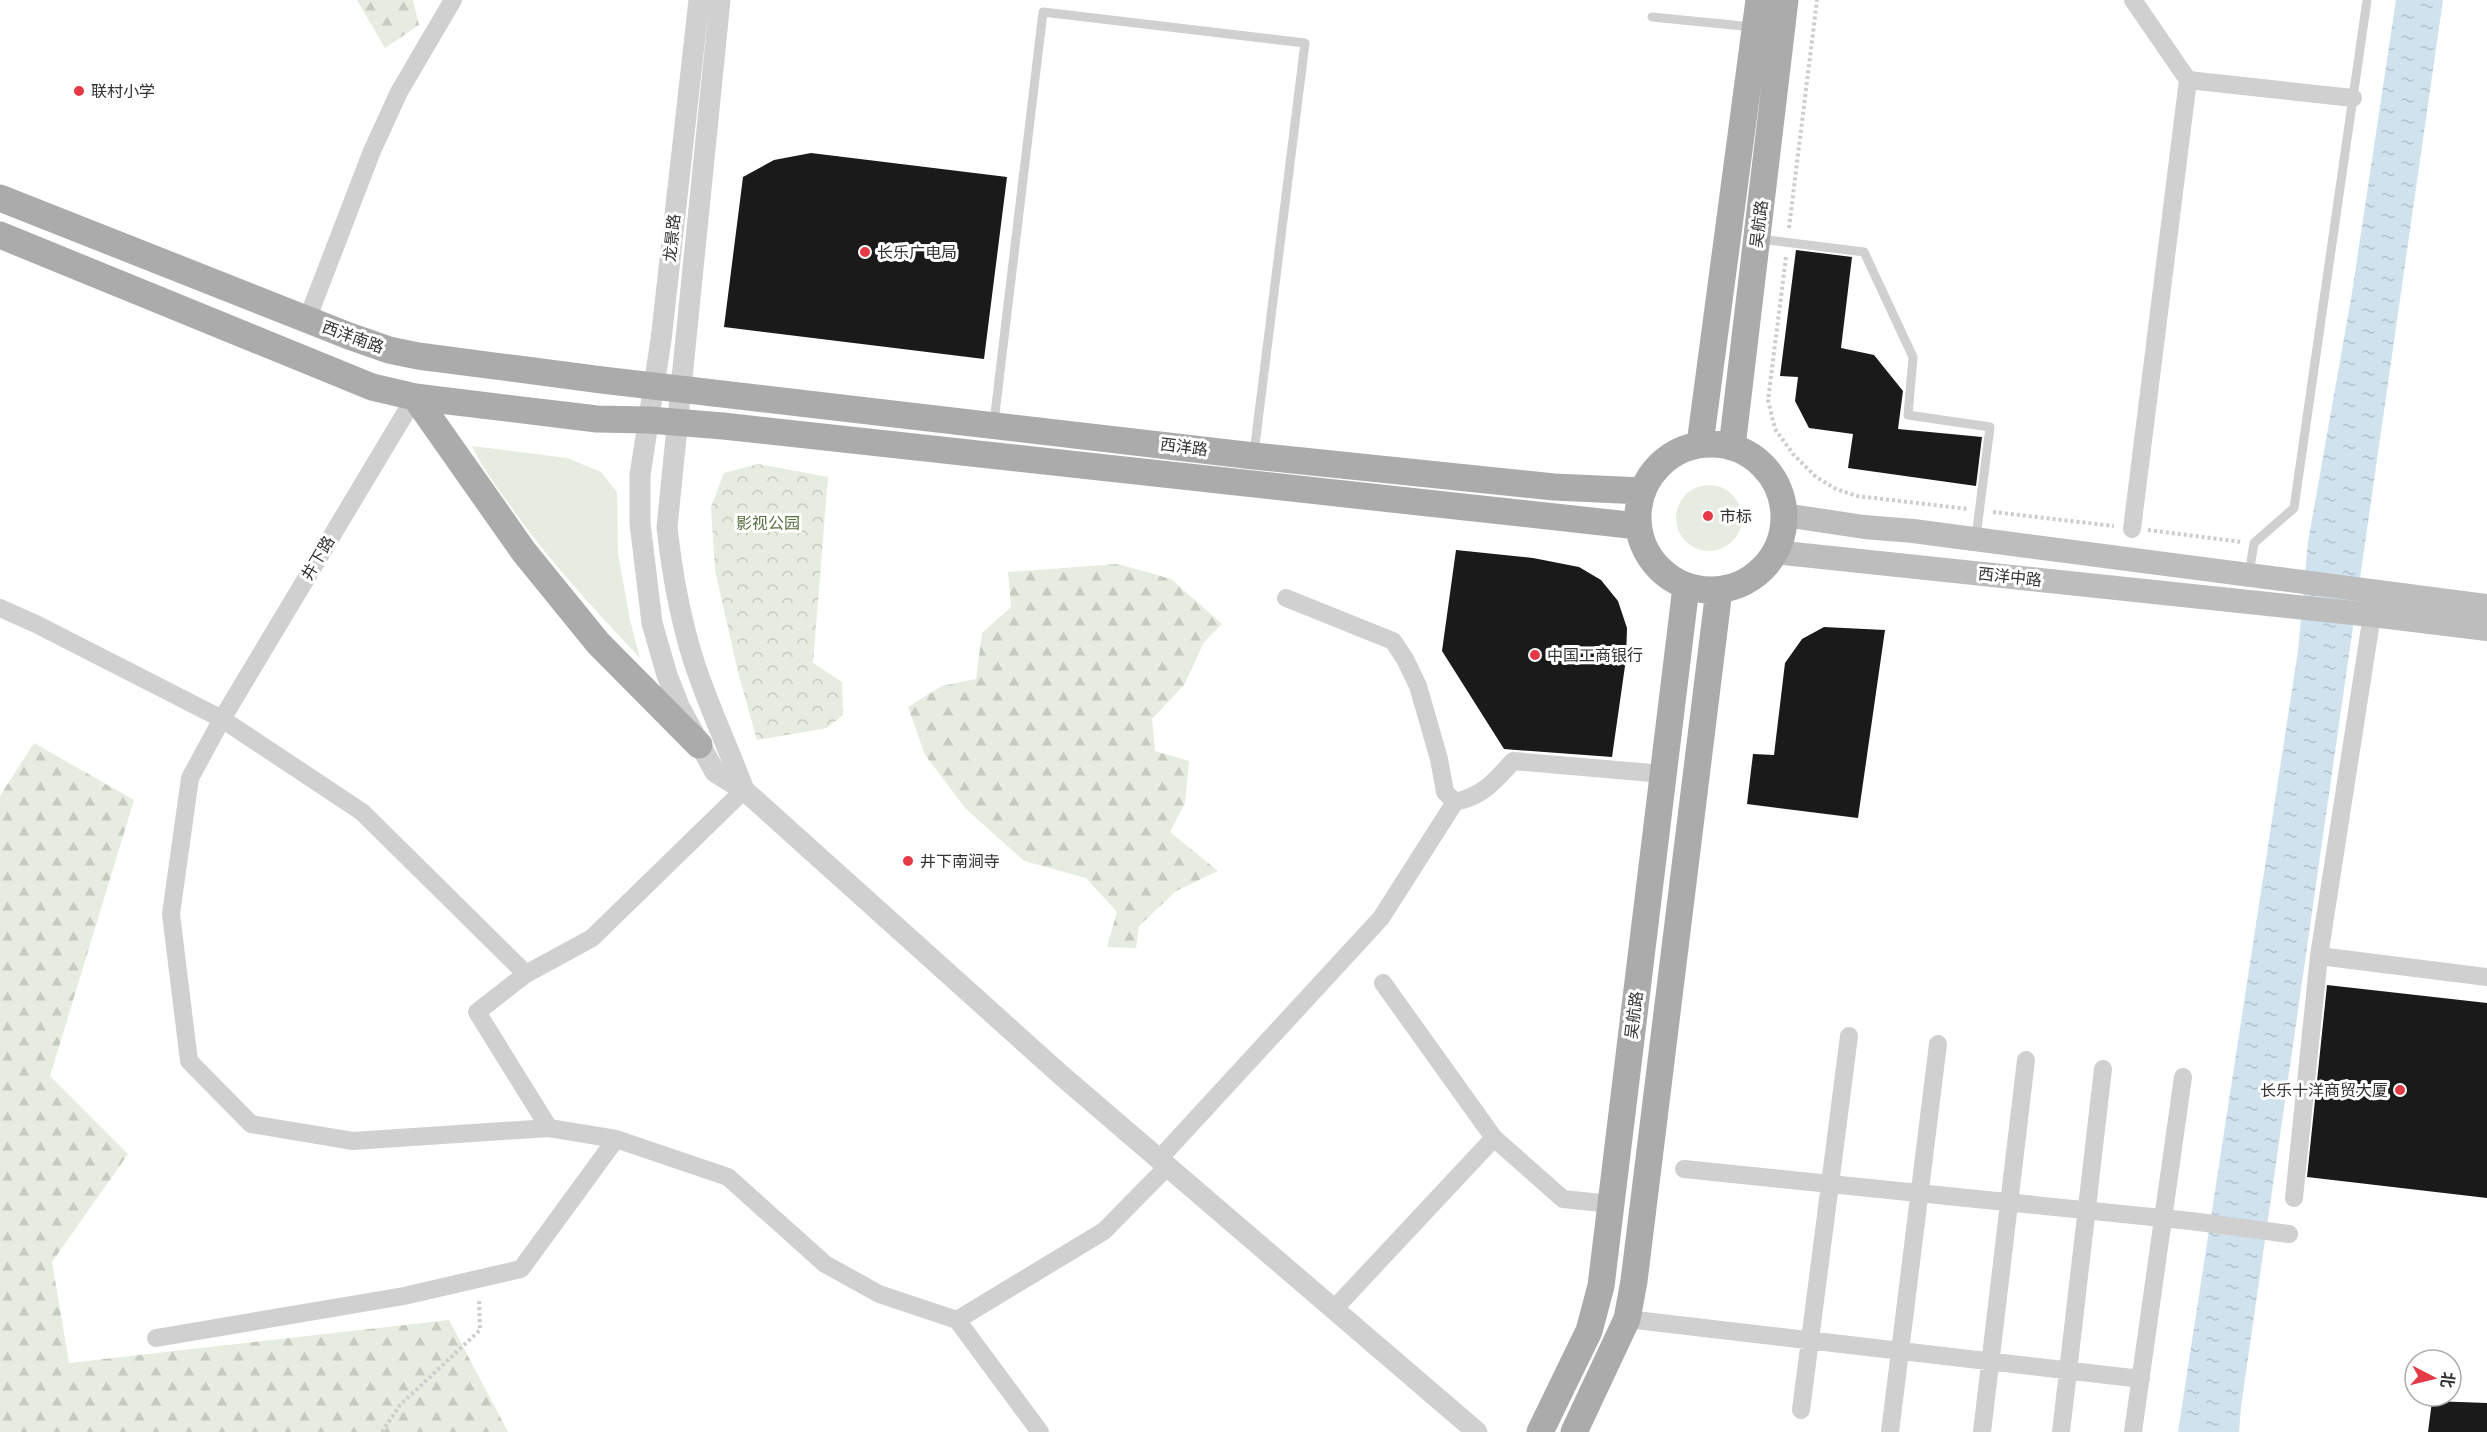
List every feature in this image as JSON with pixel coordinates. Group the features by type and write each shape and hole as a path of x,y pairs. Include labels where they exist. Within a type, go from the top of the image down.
{"main road":[{"name":"吴航路","path":"1700,444 1759,0"},
{"name":"吴航路","path":"1732,447 1785,0"},
{"name":"西洋南路","path":"3,196 307,320 389,350 418,356 726,393"},
{"path":"0,235 353,380 415,397 597,419 676,423"},
{"path":"1716,312 1748,316"},
{"name":"西洋路","path":"726,393 1254,456 1554,488 1642,491"},
{"path":"415,397 524,552 598,643 699,745"},
{"name":"西洋路","path":"676,423 723,426 1638,526"},
{"path":"1700,444 1732,447 1753,457 1769,473 1780,493 1784,515 1783,529 1774,552 1756,575 1738,585 1719,590 1702,591 1686,587 1668,578 1653,564 1643,546 1638,526 1638,508 1642,491 1652,474 1665,460 1681,450 1700,444"},
{"path":"1550,516 1554,488"},
{"name":"西洋中路","path":"1784,515 2249,576 2406,607"},
{"path":"1909,567 1913,531"},
{"name":"西洋中路","path":"1774,552 2373,615 2406,607"},
{"name":"吴航路","path":"1540,1432 1589,1331 1601,1286 1686,587"},
{"name":"吴航路","path":"1574,1432 1627,1319 1634,1281 1719,590"},
{"path":"2406,607 2487,606"},
{"path":"2406,607 2487,629"},
{"path":"1676,676 1708,680"}],"street":[{"path":"307,320 372,151 399,92 453,0"},
{"name":"龙景路","path":"699,0 667,387 650,420 640,475 640,534 652,623 667,675 699,745 715,772 744,790 1061,1075 1477,1432"},
{"path":"549,1128 477,1012 526,974 592,938 744,790 694,663 681,617 671,568 667,527 676,423 667,387 720,0"},
{"path":"2132,529 2188,80 2133,0"},
{"path":"2188,80 2352,98"},
{"name":"井下路","path":"415,397 222,719 190,778 171,914 189,1061 251,1124 353,1141 549,1128 616,1139 728,1177 825,1264 879,1294 957,1320"},
{"path":"1286,598 1393,641 1406,659 1418,686 1439,759 1444,792 1455,802"},
{"path":"0,608 222,719 362,812 526,974"},
{"path":"2294,1198 2319,956 2373,615"},
{"path":"1040,1432 957,1320 1104,1231 1381,918 1455,802 1473,798 1495,781 1513,761 1664,774"},
{"path":"2319,956 2487,977"},
{"path":"1383,983 1494,1138 1563,1199 1611,1204"},
{"path":"1801,1410 1849,1036"},
{"path":"1890,1432 1938,1044"},
{"path":"1982,1432 2026,1060"},
{"path":"2061,1432 2103,1069"},
{"path":"2133,1432 2183,1077"},
{"path":"1334,1309 1494,1138"},
{"path":"156,1338 404,1296 521,1269 616,1139"},
{"path":"1684,1169 2191,1221 2289,1234"},
{"path":"1627,1319 2141,1379"}],"lane":[{"path":"2249,576 2254,543 2294,508 2367,0"},
{"path":"994,424 1043,12 1293,41 1305,43 1254,456"},
{"path":"1652,16 1755,28"},
{"path":"1757,239 1864,252 1913,357 1908,415 1990,427 1976,539"}],"path":[{"path":"382,1432 400,1405 480,1330 479,1279"}],"green space":[{"path":"357,0 413,0 419,25 385,48"},
{"path":"472,446 567,458 601,472 617,492 618,554 630,620 640,658 539,545 494,483"},
{"name":"影视公园","path":"758,464 828,477 813,663 842,682 843,715 827,728 757,740 738,672 715,570 711,507 724,473"},
{"path":"1715,485 1733,494 1740,505 1742,518 1740,531 1733,542 1722,549 1703,551 1685,542 1678,531 1676,512 1685,494 1696,487"},
{"path":"1118,564 1171,579 1222,624 1204,642 1184,685 1152,719 1155,751 1189,761 1185,803 1170,832 1218,871 1176,891 1139,926 1136,948 1107,947 1117,912 1086,878 1024,861 966,809 925,755 908,707 942,686 976,679 982,633 1011,607 1008,572"},
{"path":"34,743 134,800 50,1076 128,1154 52,1262 69,1363 449,1320 508,1432 0,1432 0,796"}],"water":[{"path":"2396,0 2443,0 2239,1432 2178,1432 2298,651 2308,542 2352,293"}],"building":[{"name":"长乐广电局","path":"811,153 1007,177 984,359 724,327 743,177 774,160"},
{"path":"1796,250 1852,257 1841,348 1874,355 1903,391 1898,429 1982,437 1976,486 1848,468 1853,434 1809,428 1795,401 1798,377 1780,376"},
{"name":"中国工商银行","path":"1456,550 1533,558 1579,567 1601,580 1618,601 1627,628 1626,659 1612,757 1504,749 1442,651"},
{"path":"1824,627 1885,630 1858,818 1747,804 1753,754 1774,755 1785,663 1802,639"},
{"name":"长乐十洋商贸大厦","path":"2327,985 2487,1003 2487,1198 2307,1177"},
{"path":"2463,1402 2487,1403 2487,1432 2428,1432 2431,1408 2463,1408"}],"place":[{"name":"联村小学","path":"79,91"},
{"name":"长乐广电局","path":"865,252"},
{"name":"市标","path":"1708,516"},
{"name":"中国工商银行","path":"1535,655"},
{"name":"井下南涧寺","path":"908,861"},
{"name":"长乐十洋商贸大厦","path":"2400,1090"}]}
